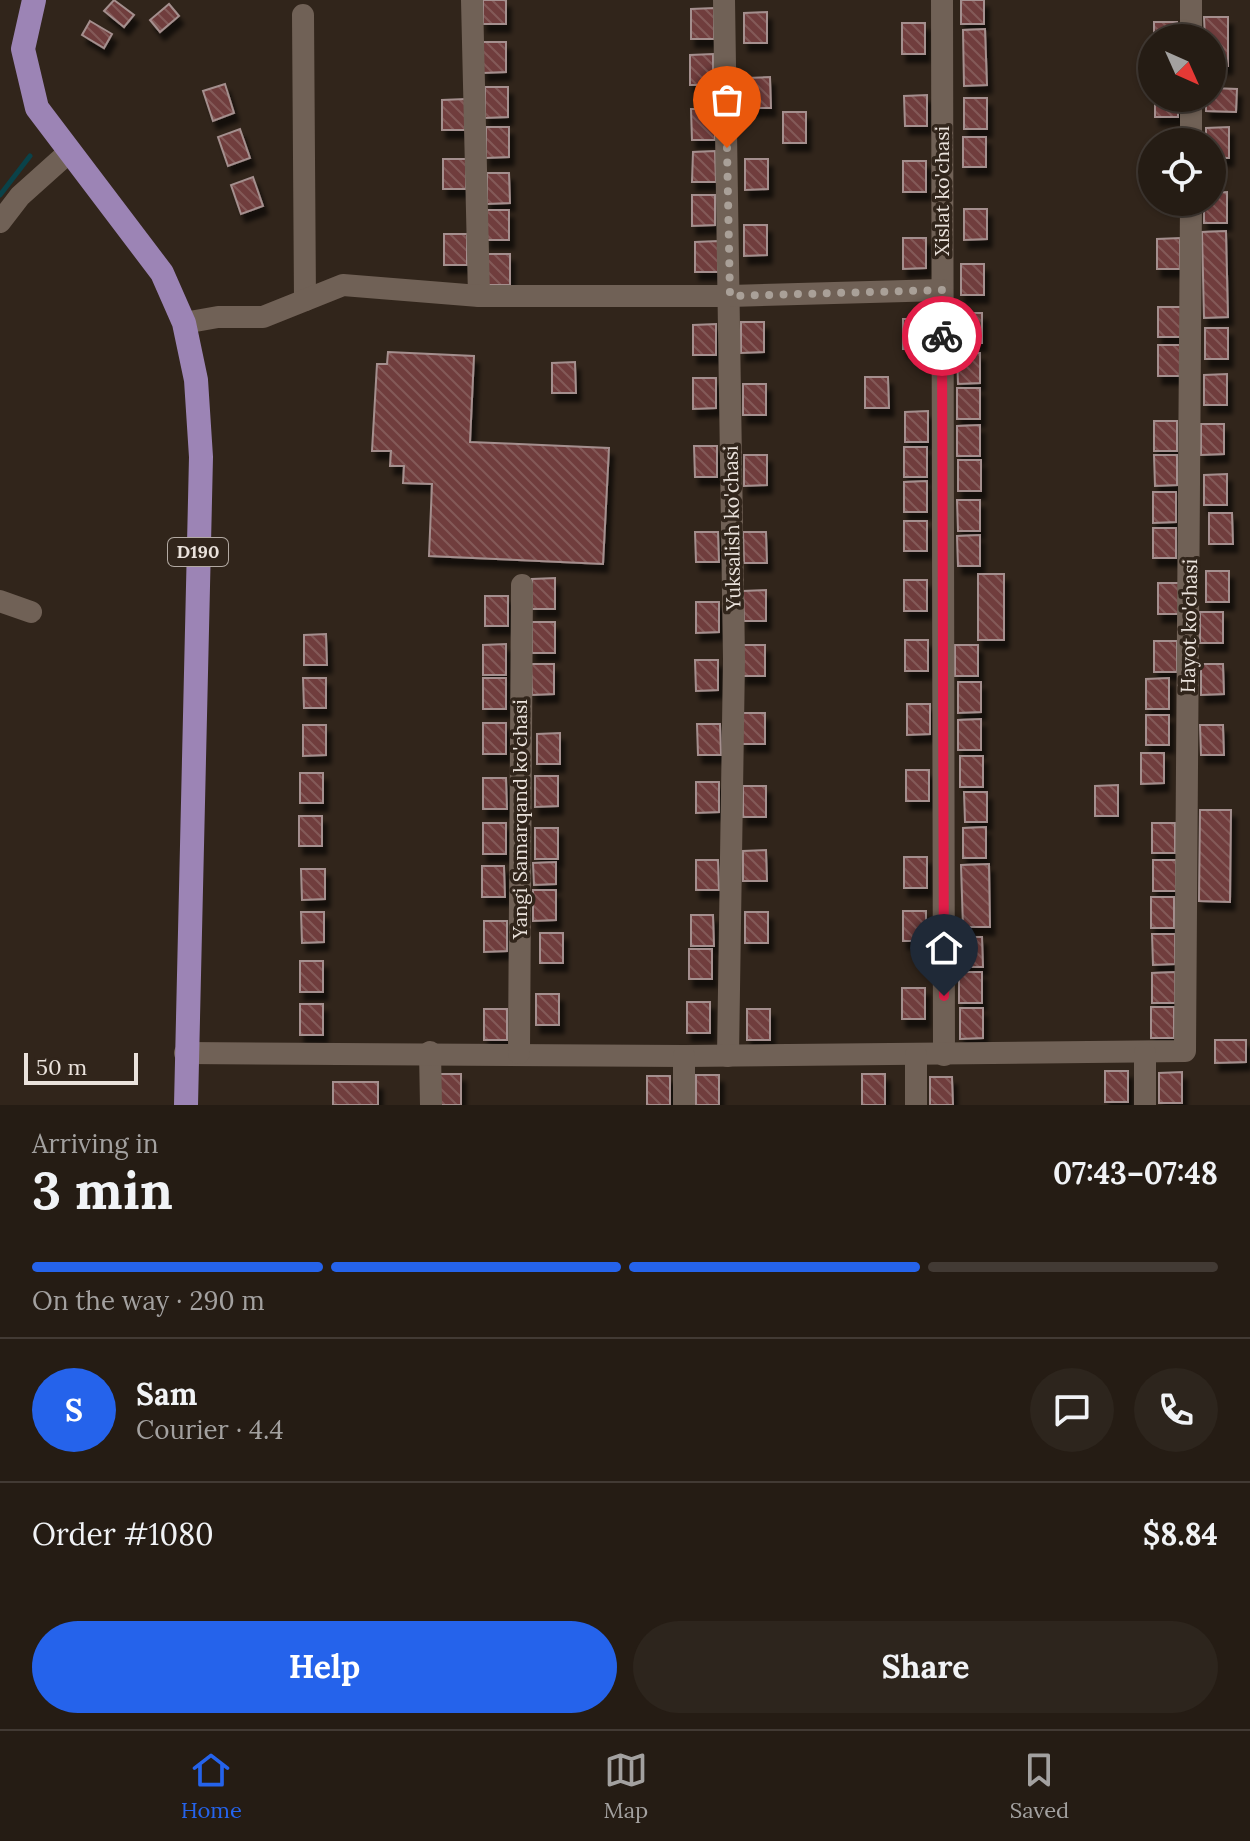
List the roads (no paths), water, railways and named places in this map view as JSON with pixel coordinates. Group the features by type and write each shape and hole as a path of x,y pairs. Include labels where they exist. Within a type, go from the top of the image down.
{"main road":[{"name":"D190","path":"34,0 23,49 37,108 68,153 127,224 162,273 184,323 196,380 201,457 186,1105"}],"street":[{"path":"472,0 479,296"},
{"name":"Yuksalish ko'chasi","path":"724,0 734,659 728,1056"},
{"name":"Xislat ko'chasi","path":"942,0 944,1055"},
{"path":"1191,0 1191,24"},
{"path":"303,15 305,300"},
{"path":"0,222 20,196 68,153"},
{"name":"Hayot ko'chasi","path":"1145,1053 1185,1051 1191,216"},
{"path":"184,323 218,317 263,317 343,285 479,296 730,296 942,290"},
{"name":"Yangi Samarqand ko'chasi","path":"519,1053 522,585"},
{"path":"0,601 31,612"},
{"path":"430,1052 431,1105"},
{"path":"185,1053 430,1052 684,1056 1145,1053 1145,1105"},
{"path":"916,1055 916,1105"},
{"path":"684,1056 684,1105"}],"waterway":[{"path":"0,195 30,156"}]}
